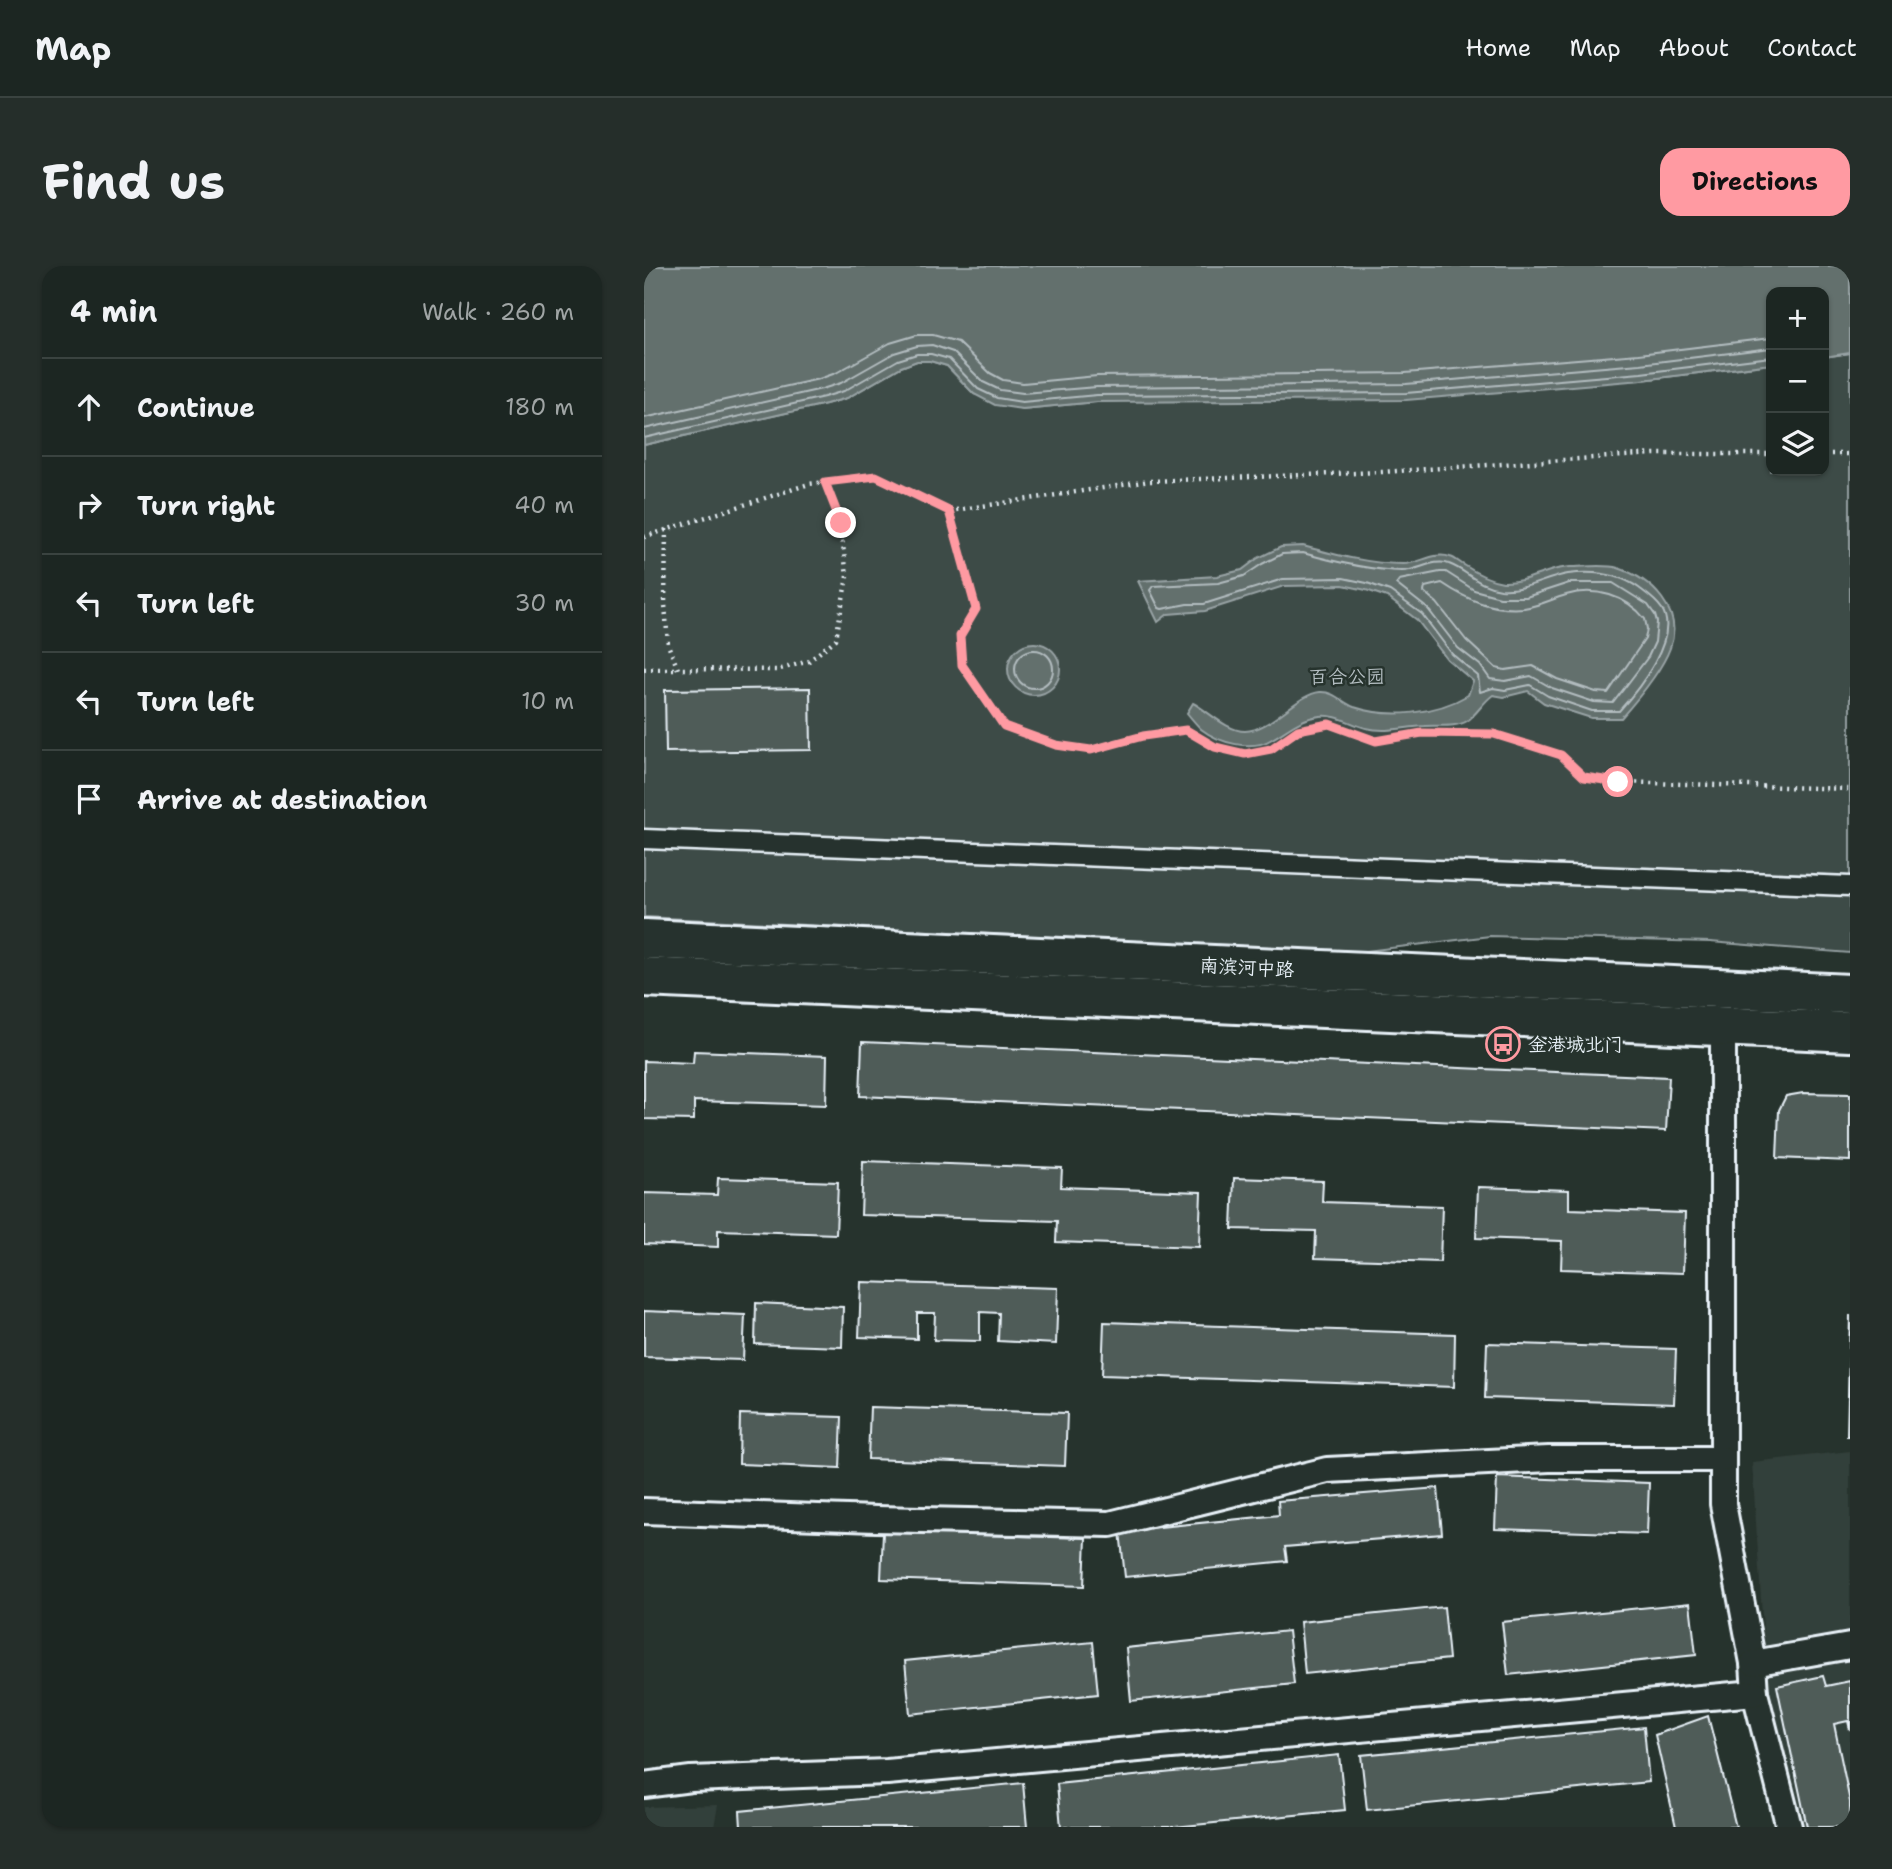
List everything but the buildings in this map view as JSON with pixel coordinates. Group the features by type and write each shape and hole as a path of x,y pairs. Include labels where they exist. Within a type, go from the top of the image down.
{"highway":[{"name":"南滨河中路","path":"644,939 1850,994"},
{"name":"南滨河中路","path":"644,977 1850,1032"}],"street":[{"path":"644,839 1850,887"},
{"path":"1723,1026 1723,1504 1754,1663 1755,1693 1789,1827"},
{"path":"644,1511 1110,1524 1327,1471 1549,1459 1723,1459"},
{"path":"1754,1663 1850,1646"},
{"path":"644,1785 691,1779 887,1772 1755,1693"}],"path":[{"path":"644,537 809,484 876,476 949,511 1150,481 1382,472 1654,454 1766,454"},
{"path":"1829,454 1850,454"},
{"path":"644,669 777,670 809,661 836,639 847,576 841,523 825,482"},
{"path":"949,511 976,609 960,636 962,665 1004,726 1056,745 1091,750 1143,736 1186,730 1215,747 1245,754 1271,749 1298,730 1329,724 1376,741 1422,733 1494,734 1561,755 1584,777 1618,782 1850,789"},
{"path":"666,529 665,604 668,645 678,669"}],"shaded area":[{"path":"1850,1451 1850,1827 1801,1827 1767,1691 1752,1462"},
{"path":"718,1805 714,1827 644,1827 644,1807"}],"green space":[{"name":"百合公园","path":"1850,353 1850,953 1710,942 1490,936 1358,952 644,917 644,445 847,398 901,367 917,361 930,361 947,366 974,394 1022,409 1097,402 1642,380 1766,365 1766,476 1829,476 1829,356"}],"water":[{"path":"644,266 1850,266 1850,353 1829,356 1829,287 1766,287 1766,365 1642,380 1406,400 1097,402 1022,409 995,405 974,394 947,366 930,361 917,361 901,367 847,398 644,445"},
{"path":"1303,546 1391,564 1444,556 1454,558 1482,576 1503,582 1570,567 1618,568 1642,580 1662,598 1673,621 1670,648 1655,675 1621,718 1591,718 1544,703 1528,691 1504,697 1493,695 1471,718 1458,725 1381,730 1366,728 1332,716 1320,716 1300,722 1272,739 1255,745 1226,742 1208,734 1187,713 1193,703 1225,724 1245,731 1264,725 1302,699 1320,692 1334,695 1354,707 1382,713 1412,713 1442,707 1468,695 1473,681 1447,659 1417,620 1387,597 1343,585 1284,586 1205,611 1168,614 1158,622 1138,581 1217,576 1242,570 1258,558 1281,547"},
{"path":"1034,643 1044,645 1052,651 1058,659 1058,679 1052,687 1044,693 1034,695 1024,693 1016,687 1010,679 1008,669 1010,659 1016,651 1024,645"}],"place":[{"name":"金港城北门","path":"1503,1044"}],"route":[{"path":"841,523 825,482 876,476 949,511 976,609 960,636 962,665 1004,726 1056,745 1091,750 1143,736 1186,730 1215,747 1245,754 1271,749 1298,730 1329,724 1376,741 1422,733 1494,734 1561,755 1584,777 1618,782"}]}
